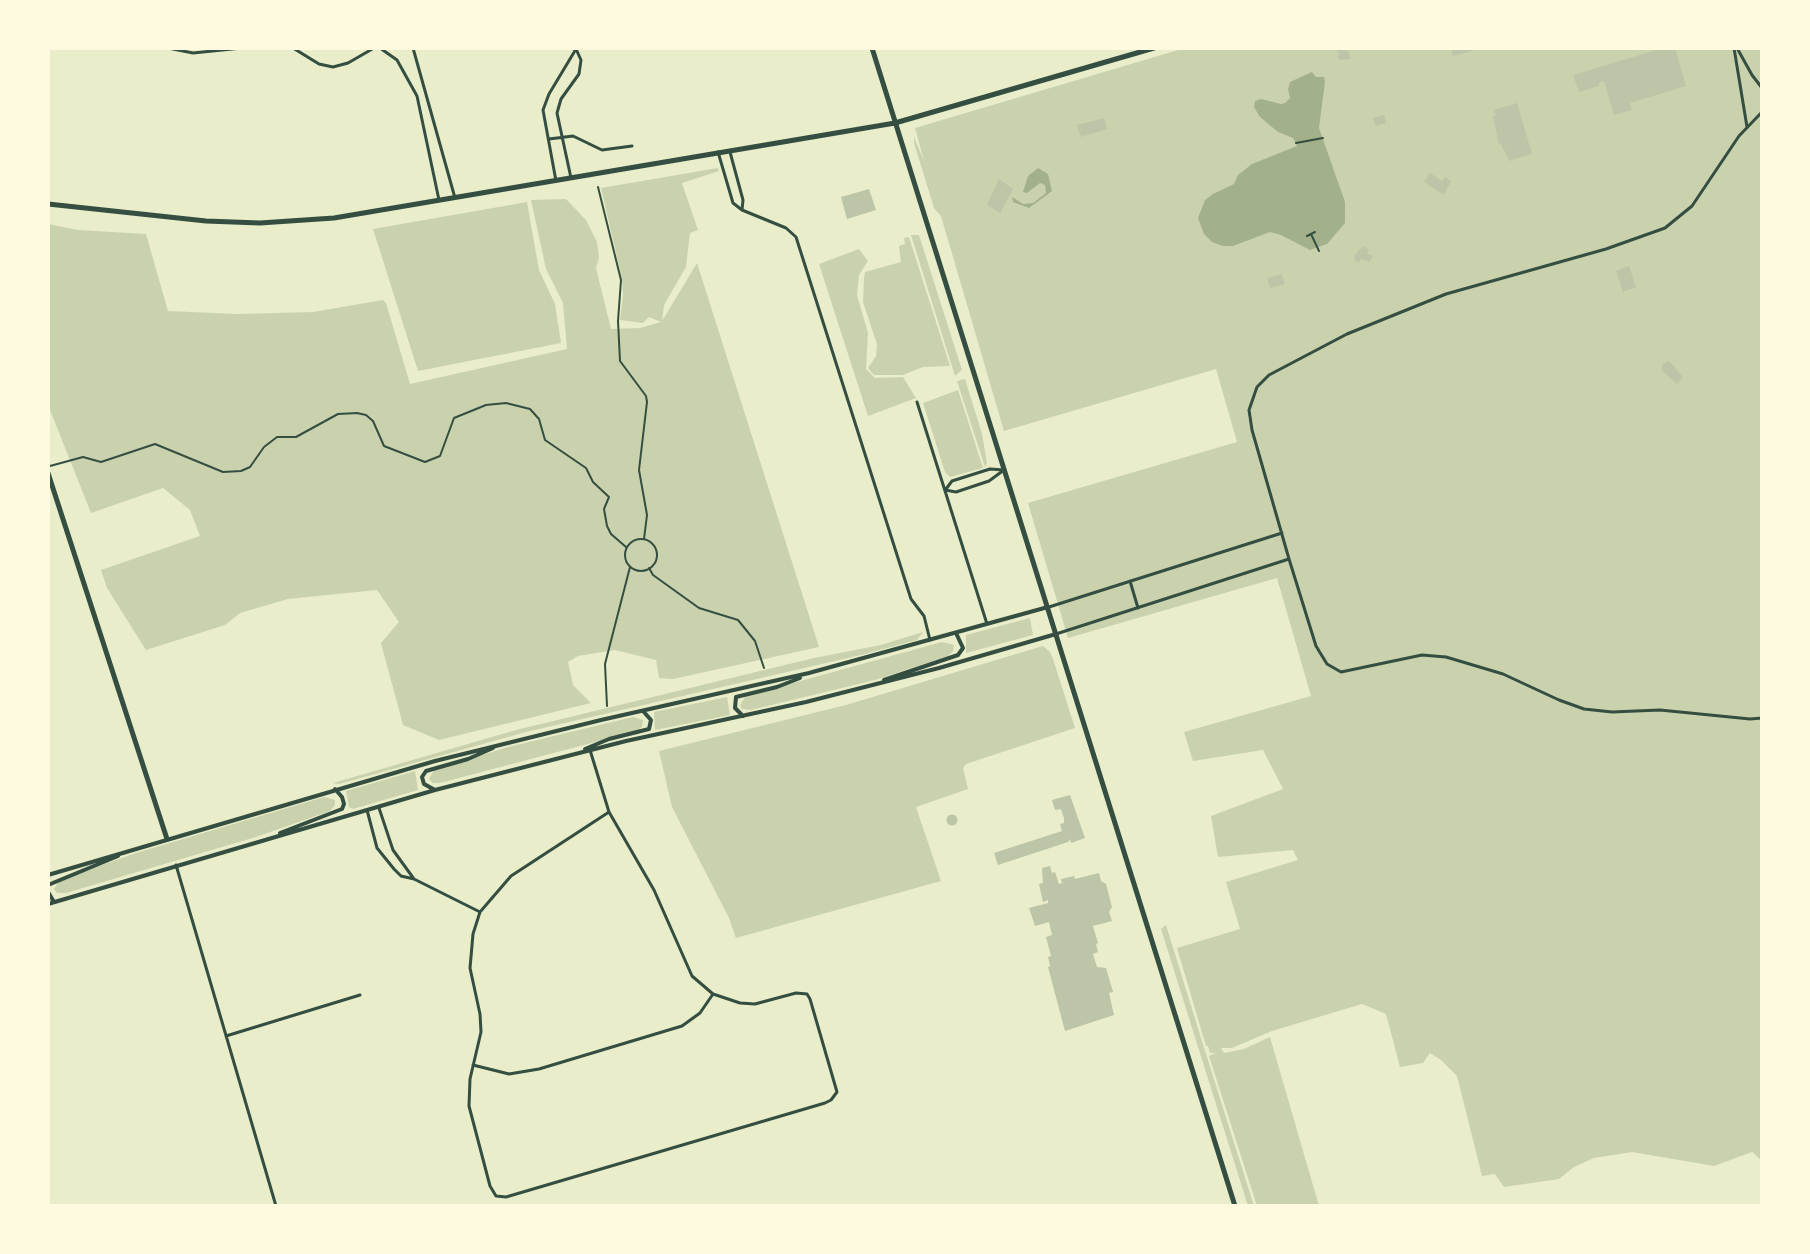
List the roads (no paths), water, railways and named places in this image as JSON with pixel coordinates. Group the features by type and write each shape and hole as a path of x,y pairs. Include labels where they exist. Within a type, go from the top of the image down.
{"main road":[{"path":"872,48 1235,1206"},
{"path":"48,204 206,221 260,223 334,218 895,123 1154,48"},
{"path":"48,473 167,839"}],"street":[{"path":"168,48 184,53 242,48"},
{"path":"293,48 319,64 333,67 377,48 397,60 417,96 439,201"},
{"path":"301,48 306,55"},
{"path":"413,48 455,198"},
{"path":"556,181 543,110 576,48"},
{"path":"571,178 557,113 561,99 579,74 581,60 576,48"},
{"path":"1735,48 1762,88"},
{"path":"1735,48 1747,127"},
{"path":"549,94 561,99"},
{"path":"1762,112 1747,127 1692,206 1665,228 1606,249 1446,294 1347,334 1262,380 1253,393 1249,410 1289,559 1316,646 1327,664 1341,672 1413,656 1446,657 1503,674 1584,709 1612,712 1660,710 1762,718"},
{"path":"549,139 579,137 602,150 632,146"},
{"path":"730,150 743,200 742,210"},
{"path":"718,152 733,203 742,210 786,228 796,237 911,599 924,616 930,640"},
{"path":"917,402 987,624"},
{"path":"945,490 952,481 990,469 1004,470"},
{"path":"945,490 956,492 989,481 1004,470"},
{"path":"48,875 335,789 507,743 809,673 930,640 1048,607 1282,533"},
{"path":"48,904 435,790 590,750 875,684 1056,634 1289,559"},
{"path":"1130,581 1138,608"},
{"path":"875,684 958,655 963,648 955,633"},
{"path":"743,716 735,708 736,697 777,687 809,673"},
{"path":"568,756 609,739 649,729 651,720 643,711"},
{"path":"435,790 424,784 422,777 426,771 507,743"},
{"path":"590,750 609,812 654,890 688,968 701,985 730,1001 755,1004 796,993 807,994 837,1092 825,1103 506,1197 496,1196 490,1186 470,1113 468,1091 481,1025 470,957 480,912 511,876 609,812"},
{"path":"267,839 303,822 342,809 342,797 335,789"},
{"path":"379,806 393,850 414,879"},
{"path":"367,809 372,833 383,857 401,876 414,879 480,912"},
{"path":"48,885 135,848"},
{"path":"383,857 393,850"},
{"path":"176,865 276,1206"},
{"path":"48,892 54,902"},
{"path":"473,1065 509,1074 539,1069 682,1026 700,1013 713,994"},
{"path":"226,1036 360,995"}]}
